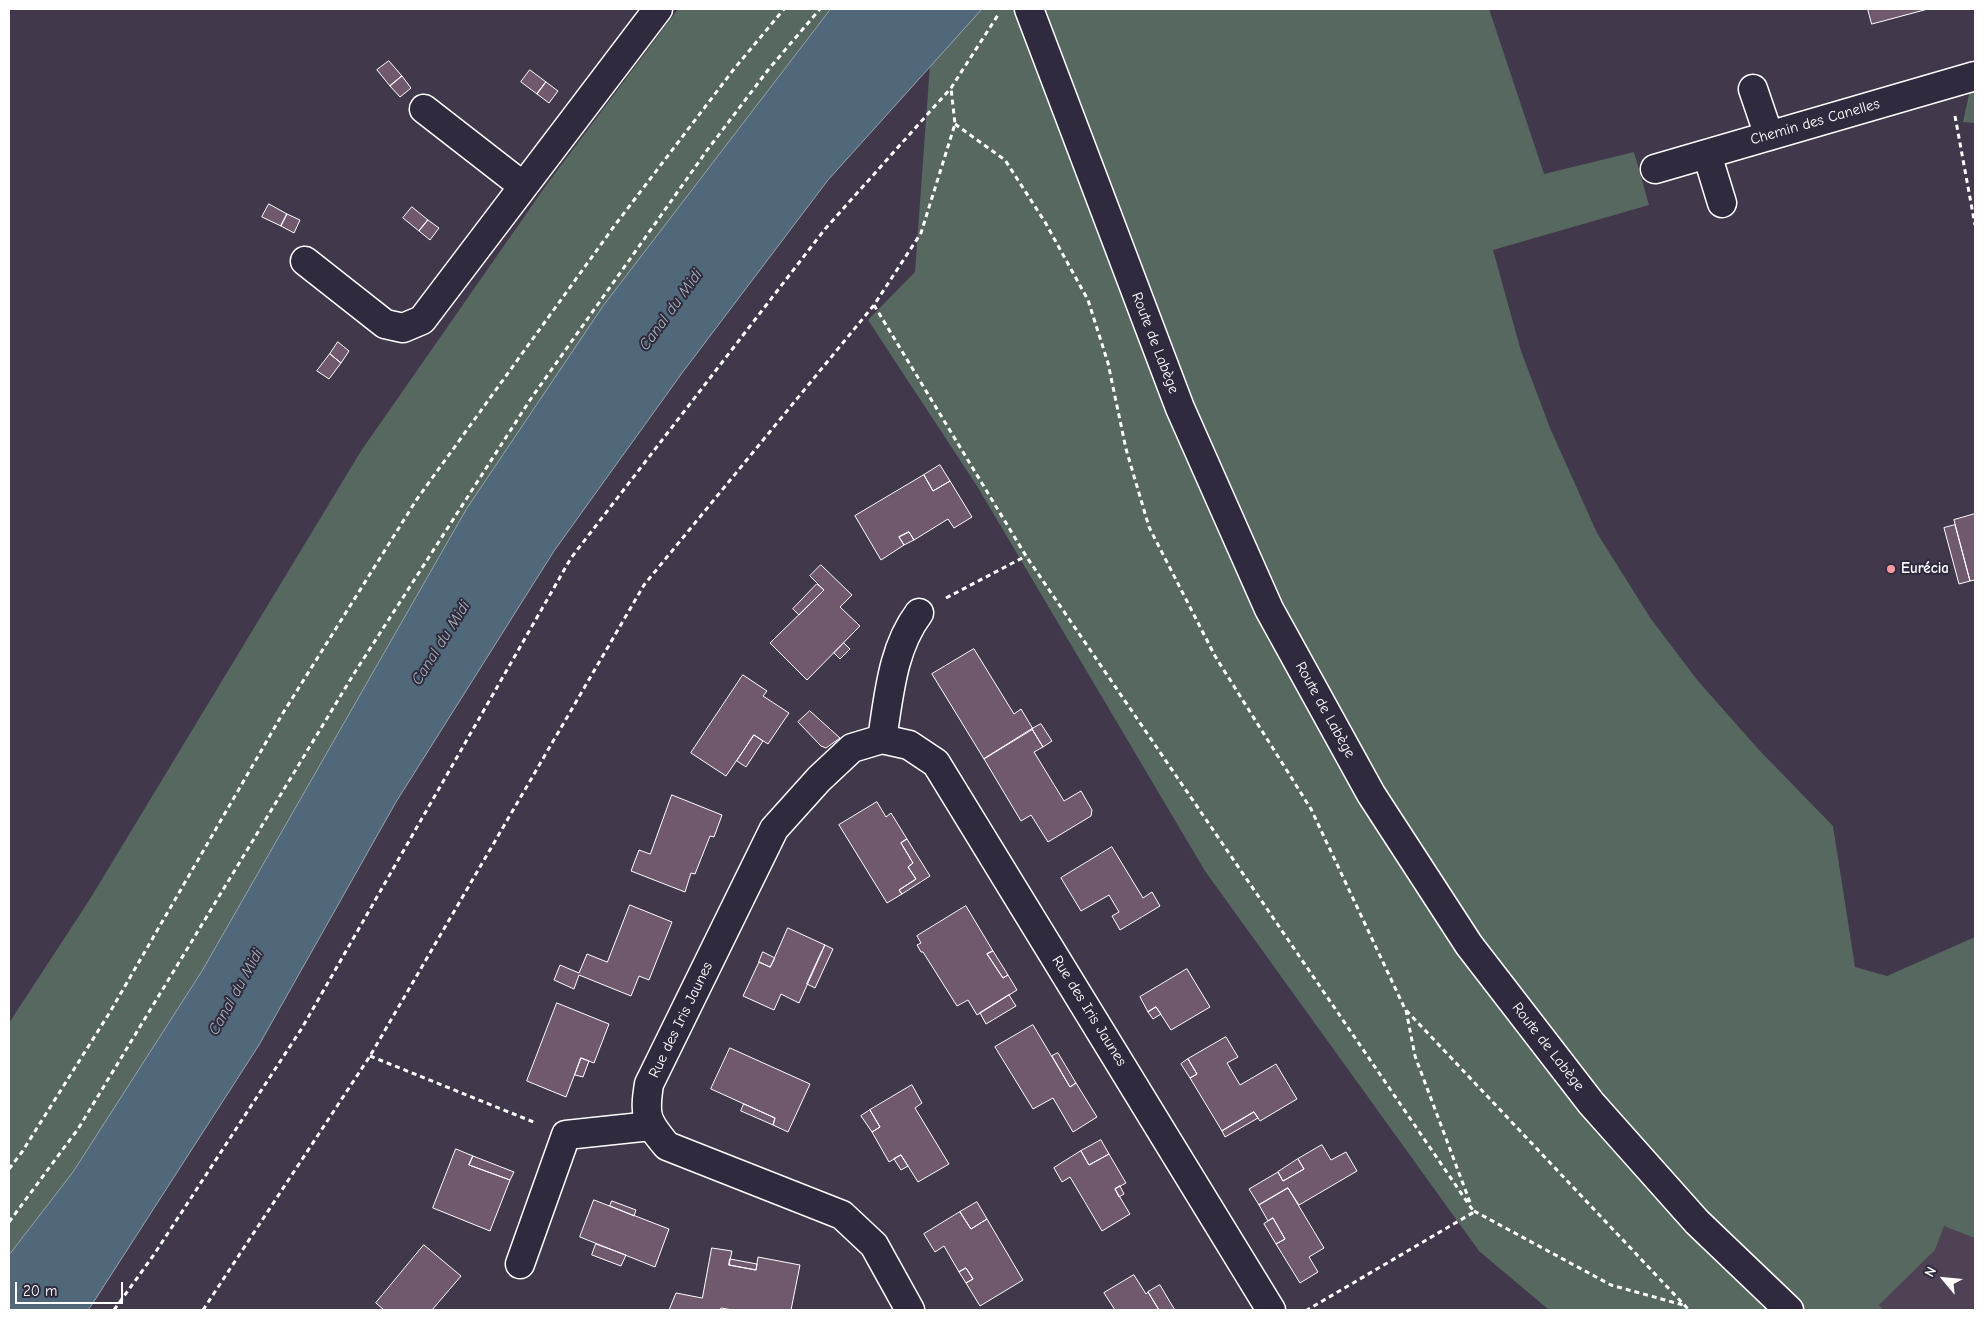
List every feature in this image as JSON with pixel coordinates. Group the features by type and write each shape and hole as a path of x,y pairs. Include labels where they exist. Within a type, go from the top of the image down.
{"street":[{"path":"305,261 385,324 403,328 422,320 658,9"},
{"name":"Route de Labège","path":"1029,9 1180,408 1269,609 1372,794 1469,945 1591,1103 1697,1222 1789,1310"},
{"name":"Chemin des Canelles","path":"1655,168 1962,80"},
{"path":"1753,89 1769,136"},
{"path":"424,109 523,186"},
{"path":"1707,154 1722,203"},
{"path":"882,739 894,664 910,625 919,613"},
{"name":"Rue des Iris Jaunes","path":"650,1126 646,1106 649,1084 774,829 820,779 852,748 882,739 909,745 936,763 1271,1310"},
{"path":"520,1264 566,1134 650,1126 667,1146 842,1215 874,1245 910,1310"}],"path":[{"path":"9,1169 22,1152 110,1012 283,713 417,498 615,225 734,69 784,9"},
{"path":"9,1222 78,1129 354,672 530,400 708,148 768,70 820,9"},
{"path":"114,1310 152,1256 302,1028 571,558 825,229 951,88 1001,10"},
{"path":"1962,80 1975,225"},
{"path":"203,1310 370,1056 644,585 874,305 922,233 955,124 951,88"},
{"path":"955,124 1005,160 1045,222 1088,300 1108,363 1126,449 1149,527 1215,656 1311,809 1405,1009 1416,1056 1474,1212"},
{"path":"874,305 1026,556 1474,1212 1611,1284 1683,1305"},
{"path":"919,613 1026,556"},
{"path":"1405,1009 1688,1310"},
{"path":"370,1056 566,1134"},
{"path":"1307,1310 1474,1212"}],"shaded area":[{"path":"1944,1225 1975,1238 1975,1310 1884,1310 1879,1305 1935,1250"}],"green space":[{"path":"678,9 831,9 603,306 467,508 202,971 73,1172 9,1255 9,1023 90,899 361,451 547,184"},
{"path":"934,9 1489,9 1544,174 1634,152 1649,205 1493,250 1521,351 1550,428 1597,533 1651,619 1698,681 1760,751 1833,826 1855,967 1887,976 1975,937 1975,1238 1944,1226 1935,1250 1879,1305 1884,1310 1549,1310 1479,1251 1205,871 977,486 868,320 915,272"},
{"path":"1975,67 1975,123 1963,122"}],"water":[{"name":"Canal du Midi","path":"831,9 982,9 828,180 682,373 554,551 396,802 259,1045 91,1306 88,1310 9,1310 9,1255 73,1172 202,971 467,508 603,306"}],"building":[{"path":"1868,9 1928,9 1872,24"},
{"path":"389,61 402,76 390,86 377,70"},
{"path":"530,70 546,82 537,94 521,82"},
{"path":"402,76 411,88 400,97 390,86"},
{"path":"546,82 558,91 549,103 537,94"},
{"path":"269,204 287,214 281,226 262,217"},
{"path":"412,207 428,220 419,231 403,218"},
{"path":"287,214 300,220 294,233 281,226"},
{"path":"428,220 439,228 430,240 419,231"},
{"path":"338,342 349,351 341,363 330,354"},
{"path":"330,354 341,363 329,379 317,371"},
{"path":"940,465 950,481 933,491 924,475"},
{"path":"924,475 933,491 950,481 972,517 954,528 948,519 914,540 909,532 899,537 904,545 881,560 855,516"},
{"path":"1975,514 1975,580 1970,581 1954,520"},
{"path":"1955,525 1970,581 1959,584 1944,528"},
{"path":"909,532 914,540 904,545 899,537"},
{"path":"821,565 852,595 840,607 860,626 807,680 770,643 824,590 810,576"},
{"path":"817,584 824,590 799,615 793,609"},
{"path":"844,643 850,649 840,659 834,653"},
{"path":"974,649 1014,714 1021,709 1033,729 984,759 932,674"},
{"path":"743,675 767,691 763,696 789,713 768,744 754,735 726,776 691,753"},
{"path":"810,711 840,738 826,748 821,746 798,722"},
{"path":"1041,724 1052,741 1043,747 1032,729"},
{"path":"1032,729 1043,747 1034,752 1064,801 1081,791 1092,810 1091,816 1048,842 1031,815 1021,821 984,759"},
{"path":"754,735 763,741 746,767 737,761"},
{"path":"672,795 722,815 714,837 710,836 695,874 691,873 685,892 631,871 639,850 650,854"},
{"path":"877,802 886,817 891,813 907,839 901,843 913,863 908,867 916,879 899,890 902,894 887,903 839,825"},
{"path":"907,839 930,876 902,894 899,890 916,879 908,867 913,863 901,843"},
{"path":"1112,847 1143,898 1152,892 1160,906 1120,930 1112,916 1119,912 1109,895 1081,911 1061,878"},
{"path":"630,905 672,922 649,980 639,976 631,996 579,975 574,989 554,980 560,965 579,973 587,954 607,962"},
{"path":"966,906 993,951 987,954 1003,978 1008,975 1017,990 977,1015 968,1000 957,1006 917,945 921,943 917,936"},
{"path":"788,928 825,945 799,1003 781,994 774,1010 743,996 759,962 770,967"},
{"path":"825,945 833,949 815,988 807,984"},
{"path":"993,951 1008,975 1003,978 987,954"},
{"path":"763,952 775,958 770,967 759,962"},
{"path":"1187,969 1210,1007 1171,1030 1156,1007 1148,1012 1140,997"},
{"path":"1009,995 1016,1006 986,1024 980,1013"},
{"path":"557,1003 609,1024 594,1063 581,1058 566,1097 527,1081"},
{"path":"1156,1007 1161,1014 1153,1019 1148,1012"},
{"path":"1033,1025 1070,1087 1076,1083 1097,1117 1073,1132 1053,1098 1033,1109 995,1047"},
{"path":"1226,1037 1238,1057 1227,1063 1240,1085 1276,1064 1297,1099 1260,1121 1254,1112 1222,1131 1190,1078 1197,1074 1188,1059"},
{"path":"730,1048 810,1084 788,1132 773,1125 775,1118 711,1089"},
{"path":"1058,1053 1076,1083 1070,1087 1052,1056"},
{"path":"581,1058 589,1061 583,1077 575,1075"},
{"path":"1188,1059 1197,1074 1190,1078 1181,1064"},
{"path":"912,1085 922,1103 915,1108 949,1164 918,1182 901,1155 889,1162 872,1132 880,1127 870,1110"},
{"path":"744,1104 775,1118 773,1125 741,1111"},
{"path":"870,1110 880,1127 872,1132 861,1116"},
{"path":"1254,1112 1258,1118 1225,1137 1222,1131"},
{"path":"1101,1140 1109,1154 1089,1165 1081,1151"},
{"path":"1322,1145 1331,1160 1346,1152 1357,1171 1299,1205 1288,1188 1259,1205 1249,1189 1278,1172 1283,1181 1304,1169 1298,1159"},
{"path":"456,1149 473,1156 469,1165 510,1180 490,1231 433,1208"},
{"path":"1081,1151 1089,1165 1109,1154 1126,1183 1115,1189 1130,1214 1102,1231 1070,1177 1062,1182 1054,1168"},
{"path":"901,1155 908,1166 901,1170 894,1159"},
{"path":"473,1156 514,1172 510,1180 469,1165"},
{"path":"1298,1159 1304,1169 1283,1181 1278,1172"},
{"path":"1120,1186 1124,1194 1119,1197 1115,1189"},
{"path":"1288,1188 1324,1248 1309,1257 1318,1272 1300,1283 1276,1244 1285,1239 1273,1218 1268,1221 1259,1205"},
{"path":"594,1200 669,1229 655,1267 580,1237"},
{"path":"612,1201 636,1210 634,1216 610,1206"},
{"path":"977,1202 987,1219 971,1229 960,1212"},
{"path":"960,1212 971,1229 987,1219 1023,1280 980,1306 966,1283 973,1279 966,1268 959,1272 944,1246 935,1252 924,1234"},
{"path":"1273,1218 1285,1239 1276,1244 1264,1224"},
{"path":"596,1244 626,1255 621,1266 592,1255"},
{"path":"424,1245 461,1276 432,1310 384,1310 376,1303"},
{"path":"712,1248 732,1251 729,1265 756,1270 758,1257 800,1265 791,1310 733,1310 721,1308 720,1310 669,1310 676,1293 702,1298"},
{"path":"730,1259 757,1264 756,1270 729,1265"},
{"path":"966,1268 973,1279 966,1283 959,1272"},
{"path":"1134,1275 1146,1294 1148,1292 1159,1310 1115,1310 1104,1293"},
{"path":"1160,1285 1175,1310 1159,1310 1148,1292"}],"place":[{"name":"Eurécia","path":"1891,569"}]}
